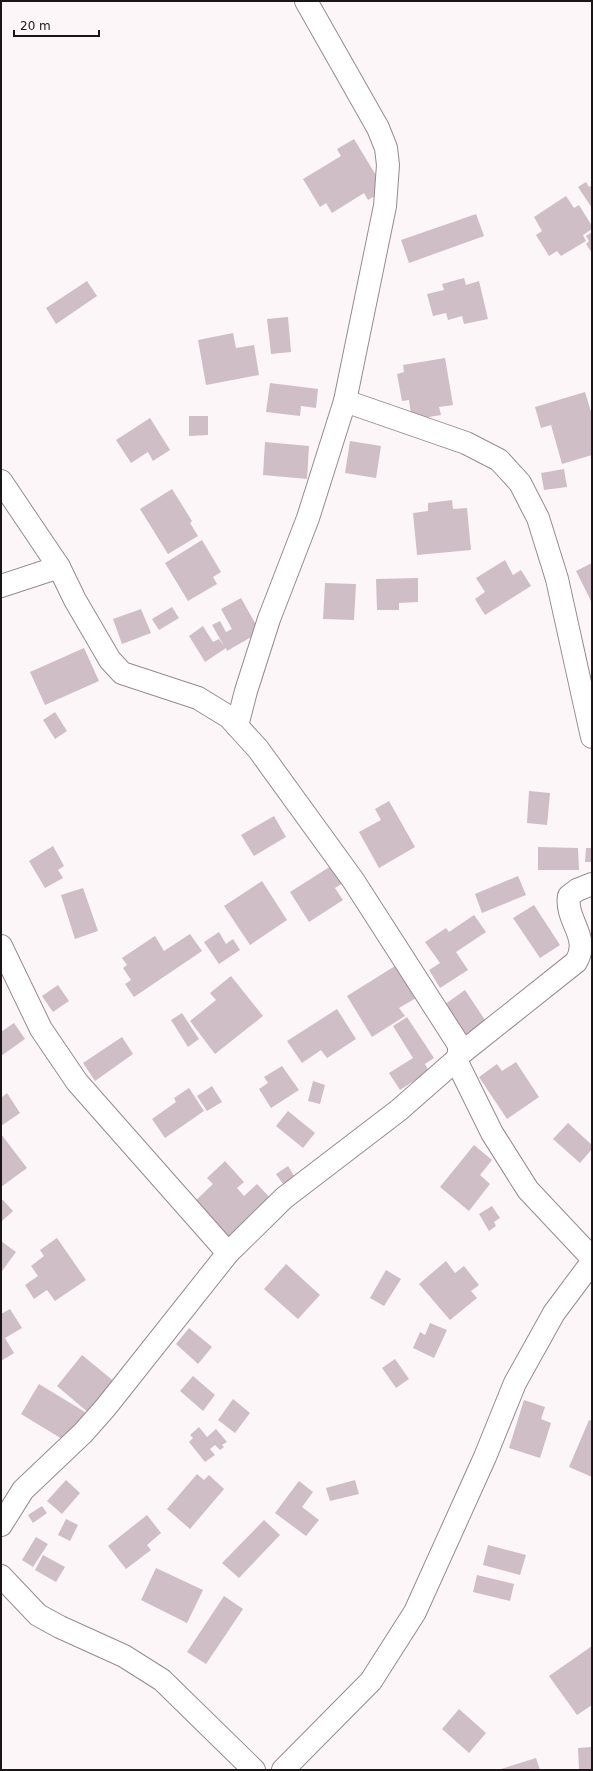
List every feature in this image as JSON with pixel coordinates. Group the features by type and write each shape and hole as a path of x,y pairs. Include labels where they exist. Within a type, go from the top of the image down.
{"street":[{"path":"237,726 246,691 269,619 308,518 345,401 385,206 388,165 386,148 378,128 306,1"},
{"path":"345,401 466,443 499,460 520,483 538,518 557,579 592,737"},
{"path":"1,481 59,567 75,600 110,660 122,673 198,698 229,717 258,749 353,880 456,1038 459,1045 458,1058 492,1133 528,1190 592,1258"},
{"path":"1,586 59,567"},
{"path":"1,1525 23,1490 83,1432 106,1407 228,1253 284,1198 400,1110 458,1058 576,962 581,954 582,945 568,905 569,896 577,890 592,884"},
{"path":"1,946 40,1029 77,1082 228,1253"},
{"path":"282,1770 371,1681 415,1612 485,1457 515,1383 554,1314 592,1262"},
{"path":"4,1584 38,1614 60,1627 124,1656 162,1680 254,1770"}],"building":[{"path":"354,139 385,190 368,200 364,193 332,213 326,203 320,207 303,179 341,156 337,149"},
{"path":"586,182 589,187 592,185 592,208 578,187"},
{"path":"566,196 574,208 579,205 592,226 592,229 583,235 586,241 561,256 557,251 549,256 536,235 542,231 534,217"},
{"path":"476,214 484,236 409,263 401,240"},
{"path":"592,232 592,253 586,244 589,241 586,236"},
{"path":"464,278 466,285 479,281 488,319 464,324 462,316 448,320 446,313 433,316 427,294 444,290 442,284"},
{"path":"87,281 97,296 56,324 46,308"},
{"path":"288,317 291,352 271,354 267,319"},
{"path":"233,333 236,348 254,345 259,375 206,385 198,340"},
{"path":"445,358 453,405 439,407 441,415 412,420 409,400 402,401 397,374 404,372 403,365"},
{"path":"270,383 318,389 316,408 301,406 300,416 266,412"},
{"path":"585,392 592,415 592,455 562,464 551,425 541,428 535,407"},
{"path":"189,416 208,416 208,435 189,436"},
{"path":"150,418 170,450 153,461 148,452 131,463 116,440"},
{"path":"350,441 381,446 376,478 345,473"},
{"path":"265,442 309,446 307,479 263,475"},
{"path":"564,469 567,487 544,490 541,473"},
{"path":"172,489 192,521 190,523 198,536 168,554 140,509"},
{"path":"452,500 453,509 467,508 471,550 417,555 413,513 428,511 428,503"},
{"path":"202,540 221,572 213,577 217,584 188,601 165,563"},
{"path":"505,560 513,575 521,570 531,586 485,615 475,599 485,592 476,578"},
{"path":"592,563 592,603 576,571"},
{"path":"418,578 418,602 399,603 399,610 377,610 376,579"},
{"path":"325,583 356,584 354,620 323,619"},
{"path":"241,598 260,632 227,651 226,648 205,662 189,636 203,626 213,642 219,639 224,646 212,625 220,621 226,632 232,629 221,609"},
{"path":"172,607 179,618 159,630 152,619"},
{"path":"141,609 151,633 122,644 113,619"},
{"path":"84,648 99,681 45,705 30,672"},
{"path":"55,712 67,731 55,739 43,720"},
{"path":"529,791 550,793 547,825 527,823"},
{"path":"389,801 415,847 379,868 359,832 381,820 375,809"},
{"path":"274,816 286,837 254,856 241,835"},
{"path":"53,846 64,866 58,870 63,878 45,888 29,861"},
{"path":"538,847 578,848 579,870 538,870"},
{"path":"586,848 592,848 592,862 585,862"},
{"path":"331,866 343,883 335,888 343,900 309,922 290,892"},
{"path":"518,876 526,895 482,913 475,894"},
{"path":"262,881 287,920 250,945 224,906"},
{"path":"83,888 98,931 75,939 61,895"},
{"path":"534,905 560,945 540,958 513,918"},
{"path":"474,915 486,932 456,952 468,970 440,988 429,970 440,963 425,942 446,928 449,932"},
{"path":"219,932 226,944 233,939 240,950 219,964 204,942"},
{"path":"190,934 202,951 134,997 125,984 131,980 123,968 127,965 122,958 155,936 164,951"},
{"path":"395,966 416,998 399,1008 405,1016 372,1037 347,996"},
{"path":"231,976 263,1016 215,1054 190,1021 216,1000 210,993"},
{"path":"58,985 69,1001 53,1012 42,996"},
{"path":"465,990 491,1029 470,1043 444,1005"},
{"path":"337,1009 356,1039 327,1058 321,1050 302,1063 287,1041"},
{"path":"182,1013 199,1039 188,1047 171,1020"},
{"path":"407,1017 434,1058 425,1064 429,1071 400,1090 389,1073 413,1058 393,1026"},
{"path":"14,1023 25,1039 1,1056 1,1032"},
{"path":"122,1037 133,1054 95,1081 83,1063"},
{"path":"516,1062 539,1097 507,1119 479,1077 497,1064 502,1071"},
{"path":"282,1066 299,1090 271,1108 259,1089 268,1083 264,1077"},
{"path":"313,1081 325,1085 320,1104 308,1101"},
{"path":"212,1086 222,1102 207,1111 197,1096"},
{"path":"189,1088 204,1111 165,1138 152,1119 176,1102 174,1098"},
{"path":"7,1093 20,1113 1,1126 1,1098"},
{"path":"288,1111 315,1133 303,1148 276,1126"},
{"path":"568,1123 592,1145 592,1149 580,1163 553,1139"},
{"path":"1,1134 27,1168 1,1187"},
{"path":"474,1145 492,1160 480,1175 490,1184 469,1211 440,1187"},
{"path":"225,1161 244,1182 237,1188 244,1196 257,1184 274,1202 229,1245 191,1205 213,1184 207,1178"},
{"path":"288,1166 295,1177 283,1184 276,1174"},
{"path":"3,1200 13,1211 1,1222 1,1201"},
{"path":"492,1206 500,1218 494,1222 496,1226 489,1231 479,1214"},
{"path":"57,1238 86,1280 55,1301 47,1290 34,1299 25,1285 38,1276 31,1266 44,1256 40,1250"},
{"path":"1,1241 16,1252 2,1271 1,1270"},
{"path":"446,1261 455,1273 464,1266 479,1285 471,1291 477,1298 450,1320 419,1284"},
{"path":"286,1264 320,1295 298,1319 264,1289"},
{"path":"386,1270 401,1279 384,1306 370,1298"},
{"path":"10,1309 22,1328 5,1338 14,1353 1,1361 1,1314"},
{"path":"430,1323 447,1330 434,1358 413,1348 420,1332 425,1335"},
{"path":"189,1328 212,1347 198,1364 176,1344"},
{"path":"82,1355 116,1383 90,1414 57,1386"},
{"path":"395,1359 409,1379 396,1388 382,1368"},
{"path":"193,1376 215,1395 203,1411 180,1391"},
{"path":"39,1384 85,1412 67,1442 21,1414"},
{"path":"233,1399 250,1413 235,1433 218,1420"},
{"path":"524,1400 545,1407 541,1419 551,1423 540,1458 509,1448"},
{"path":"589,1420 592,1421 592,1477 569,1467"},
{"path":"199,1427 207,1437 216,1429 227,1442 222,1445 224,1447 220,1450 215,1445 210,1449 215,1455 205,1462 189,1442 193,1438 190,1435"},
{"path":"197,1474 204,1480 209,1475 224,1489 190,1529 167,1509"},
{"path":"66,1480 80,1493 62,1514 47,1501"},
{"path":"355,1480 359,1494 330,1501 326,1488"},
{"path":"299,1481 313,1492 302,1507 319,1520 306,1536 275,1513"},
{"path":"42,1506 47,1513 33,1523 28,1515"},
{"path":"147,1515 161,1533 147,1545 151,1550 126,1569 108,1546"},
{"path":"66,1519 78,1525 70,1541 58,1535"},
{"path":"264,1520 280,1535 239,1578 222,1563"},
{"path":"36,1537 48,1544 33,1567 22,1560"},
{"path":"488,1545 526,1555 520,1575 483,1565"},
{"path":"43,1555 65,1567 56,1582 35,1570"},
{"path":"156,1568 203,1590 187,1623 141,1600"},
{"path":"477,1575 514,1584 510,1601 473,1592"},
{"path":"224,1596 243,1609 206,1664 187,1652"},
{"path":"592,1646 592,1705 577,1715 549,1676"},
{"path":"459,1709 486,1733 469,1753 442,1729"},
{"path":"592,1747 592,1770 579,1770 578,1748"},
{"path":"536,1758 540,1770 498,1770"}]}
